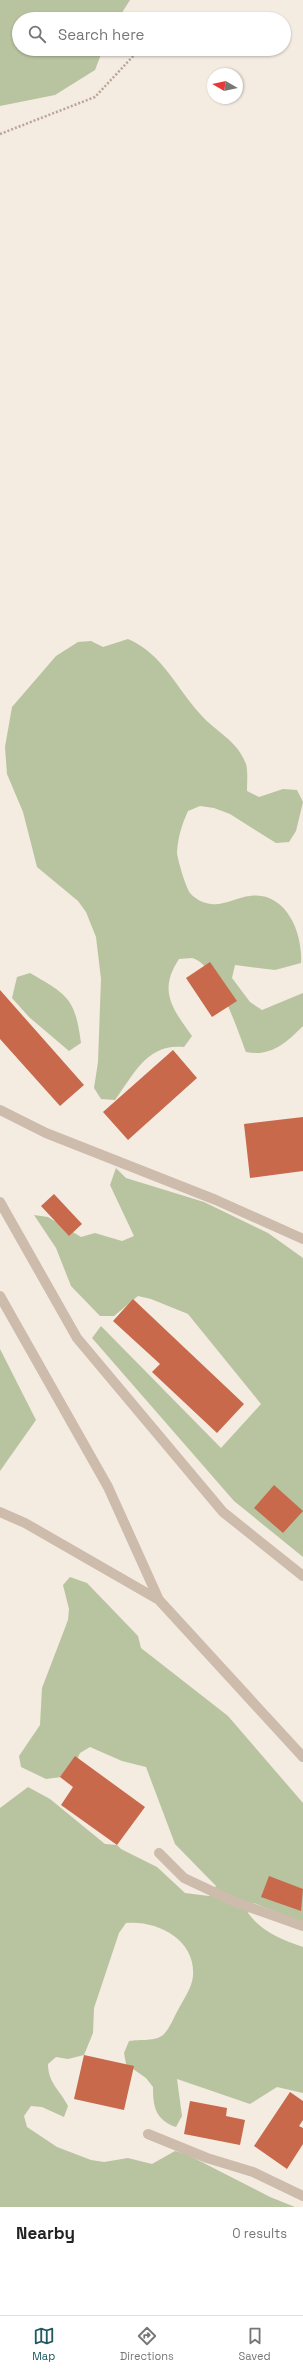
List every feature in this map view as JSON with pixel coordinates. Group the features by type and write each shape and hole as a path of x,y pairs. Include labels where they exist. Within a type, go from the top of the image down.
{"street":[{"path":"0,1110 46,1133 216,1200 303,1239"},
{"path":"0,1202 77,1338 223,1512 303,1576"},
{"path":"0,1296 108,1487 159,1600"},
{"path":"0,1512 25,1523 159,1600 303,1757"},
{"path":"159,1853 184,1878 235,1902 303,1926"},
{"path":"148,2134 207,2158 253,2172 303,2196"}],"path":[{"path":"0,134 95,97 133,56"}],"green space":[{"path":"0,0 130,0 122,12 12,12 12,56 100,56 95,70 55,95 0,106"},
{"path":"128,639 151,653 168,672 201,715 232,742 246,764 247,791 259,797 283,789 297,790 303,802 296,831 289,842 276,843 230,814 214,808 200,806 188,811 178,841 177,852 178,860 188,890 199,900 216,904 250,896 263,896 273,900 290,916 299,939 301,963 275,970 235,965 232,978 250,1002 262,1010 303,993 303,1026 278,1047 263,1052 246,1052 225,999 209,972 201,963 192,958 179,959 169,981 170,999 179,1017 192,1036 184,1047 171,1047 160,1050 151,1055 135,1071 115,1100 101,1099 94,1088 98,1062 101,979 96,937 86,912 78,901 37,867 23,812 7,774 5,747 12,707 56,656 78,642 91,641 103,647"},
{"path":"30,973 61,993 68,999 72,1007 79,1028 81,1043 69,1051 29,1017 12,998 17,977"},
{"path":"116,1168 126,1178 204,1202 268,1233 303,1258 303,1557 234,1501 92,1338 101,1326 221,1448 261,1404 188,1314 151,1299 138,1296 114,1316 100,1316 71,1286 56,1248 34,1215 48,1217 81,1237 95,1233 122,1241 134,1236 110,1185"},
{"path":"0,1349 36,1420 0,1471"},
{"path":"70,1577 87,1583 138,1636 141,1648 228,1716 303,1803 303,1923 254,1903 248,1913 253,1920 272,1934 303,1947 303,2093 277,2087 250,2104 177,2079 182,2116 176,2127 164,2121 160,2117 155,2107 153,2087 146,2078 126,2064 124,2053 129,2041 157,2038 161,2037 166,2032 191,1985 193,1976 192,1963 188,1952 182,1943 173,1935 150,1925 126,1923 119,1933 94,2008 93,2033 84,2055 68,2059 56,2057 48,2064 52,2081 68,2106 64,2117 42,2107 31,2106 24,2116 27,2127 57,2147 91,2160 104,2162 128,2158 152,2164 175,2151 186,2154 270,2197 295,2207 0,2207 0,1808 28,1787 50,1799 105,1844 117,1845 121,1849 157,1867 185,1893 209,1896 216,1886 175,1844 146,1767 122,1761 90,1747 80,1753 69,1776 46,1779 21,1767 19,1756 40,1725 42,1688 68,1620 69,1609 63,1585"}],"building":[{"path":"210,962 237,1001 212,1017 186,978"},
{"path":"0,990 84,1085 60,1106 0,1039"},
{"path":"173,1050 197,1078 128,1140 103,1112"},
{"path":"303,1117 303,1171 250,1178 244,1124"},
{"path":"54,1194 82,1224 69,1236 41,1206"},
{"path":"133,1299 244,1404 217,1433 152,1372 160,1364 113,1321"},
{"path":"274,1485 303,1511 283,1533 254,1508"},
{"path":"75,1756 145,1807 117,1845 61,1805 73,1787 60,1777"},
{"path":"269,1876 303,1889 301,1911 261,1897"},
{"path":"84,2055 134,2066 124,2110 74,2099"},
{"path":"290,2092 303,2101 303,2120 299,2126 303,2128 303,2144 287,2169 254,2146"},
{"path":"190,2101 227,2108 226,2116 245,2120 240,2145 184,2134"}]}
